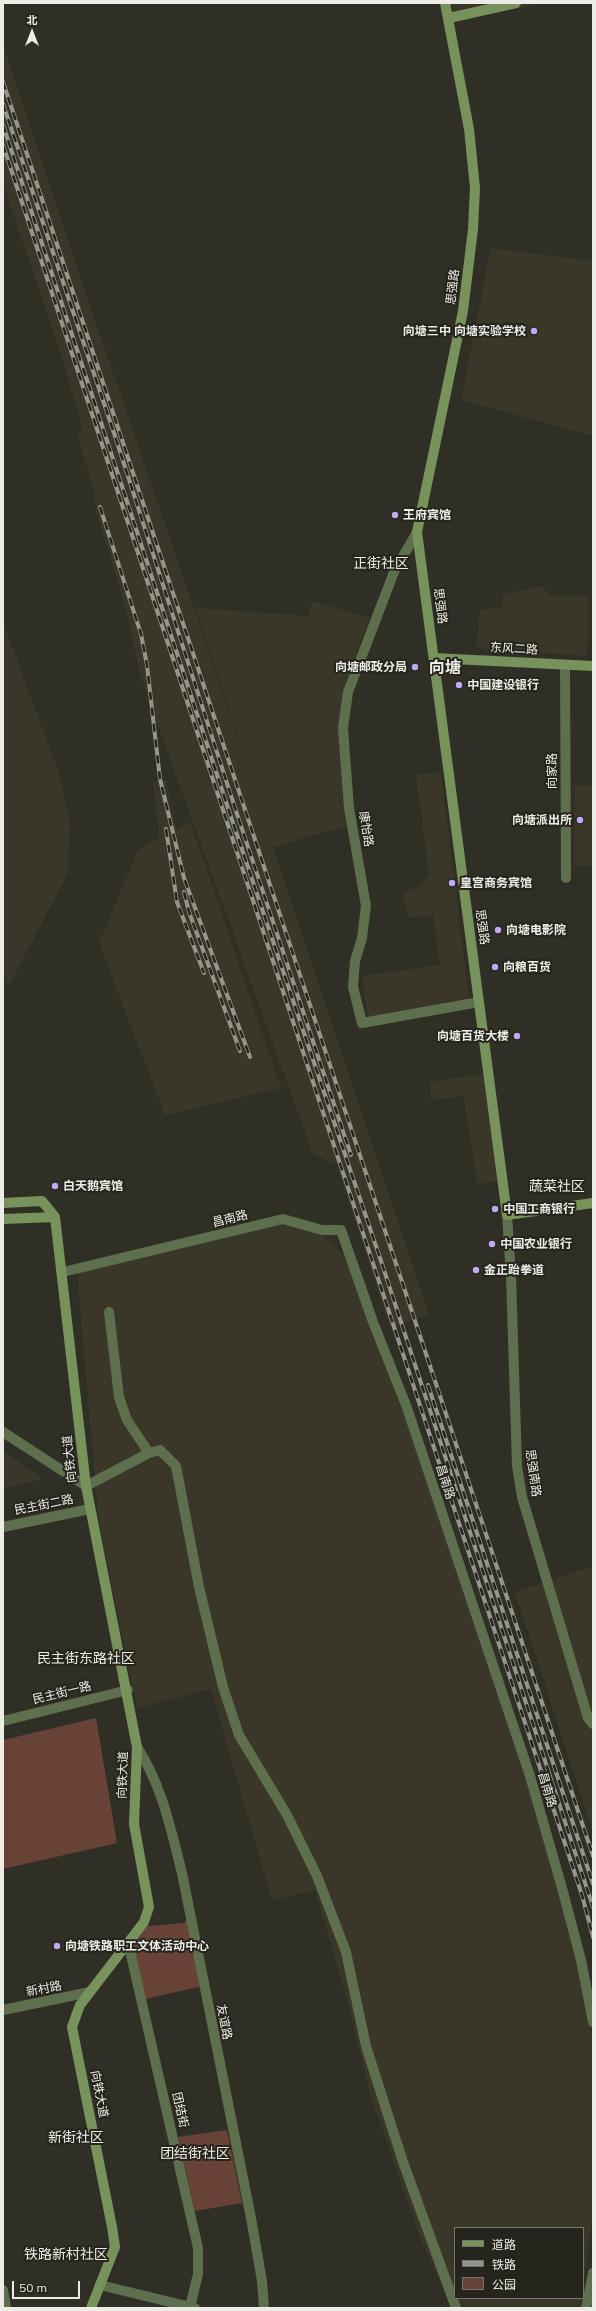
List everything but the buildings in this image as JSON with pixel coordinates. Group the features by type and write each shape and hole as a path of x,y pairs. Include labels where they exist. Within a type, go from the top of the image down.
{"street":[{"name":"思强路","path":"446,3 469,129 475,188 473,229 463,311 417,532 506,1215"},
{"path":"448,18 516,3"},
{"name":"康怡路","path":"417,532 394,572 348,692 343,728 349,808 366,906 362,938 355,962 353,987 362,1023 479,1002"},
{"name":"东风二路","path":"434,658 593,666"},
{"name":"向家路","path":"566,665 566,878"},
{"path":"3,1203 42,1201 55,1217"},
{"path":"506,1215 593,1203"},
{"name":"思强南路","path":"506,1215 511,1276 517,1466 557,1614 588,1718 593,1724"},
{"path":"3,1219 55,1217"},
{"name":"向铁大道","path":"55,1217 63,1272 86,1486 128,1690 137,1747 134,1824 149,1907 144,1922 80,2005 72,2027 115,2247 91,2308"},
{"name":"昌南路","path":"63,1272 283,1219 322,1230 341,1230 372,1322 406,1405 530,1776 581,1960 593,2022"},
{"path":"109,1312 119,1397 127,1420 149,1453"},
{"path":"3,1432 86,1486 149,1453 160,1450 176,1466 199,1587 223,1687 239,1735 287,1814 317,1876 346,1952 366,2046 418,2206 456,2308"},
{"name":"民主街二路","path":"3,1527 90,1509"},
{"name":"民主街一路","path":"3,1721 128,1690"},
{"name":"友谊路","path":"137,1747 152,1769 168,1818 182,1873 251,2218 262,2281 264,2308"},
{"name":"团结街","path":"128,1942 198,2248 198,2274 193,2307"},
{"name":"新村路","path":"3,2010 90,1992"},
{"path":"586,2308 593,2273"},
{"path":"100,2285 193,2307"},
{"path":"3,2290 6,2308"}],"shaded area":[{"path":"451,3 533,3 529,7 454,18"},
{"path":"3,44 80,277 194,608 265,824 196,608 308,616 312,601 370,618 348,677 340,717 346,826 273,847 429,1314 390,1328 337,1165 313,1154 141,678 127,613 94,503 96,497 77,435 83,428 61,354 3,184"},
{"name":"向塘三中 向塘实验学校","path":"491,248 593,261 593,436 461,400"},
{"path":"543,586 548,595 589,596 587,656 476,648 480,610 503,607 503,594"},
{"path":"3,622 59,773 70,821 68,873 8,988 3,972"},
{"path":"441,772 469,998 368,1017 362,976 440,965 433,915 408,918 403,894 418,887 429,874 416,775"},
{"path":"166,780 176,829 190,821 281,1088 165,1115 99,943 138,850 159,838 153,782"},
{"name":"向塘派出所","path":"575,785 593,785 593,866 574,866"},
{"path":"483,1074 499,1181 477,1184 464,1096 431,1100 429,1082"},
{"path":"282,1221 322,1235 349,1260 418,1448 534,1792 590,2013 593,2057 593,2208 584,2280 584,2227 454,2227 454,2299 581,2299 580,2308 452,2308 421,2240 370,2094 349,2007 315,1890 272,1900 211,1689 137,1708 99,1523 77,1273 229,1238"},
{"path":"3,1451 43,1479 3,1488"},
{"path":"593,1566 593,1833 515,1592"}],"green space":[{"path":"96,1718 117,1843 3,1869 3,1740"},
{"path":"195,1914 207,1985 141,2000 130,1940 139,1927 183,1923"},
{"path":"227,2130 242,2203 195,2211 178,2137"}],"railway":[{"path":"3,82 593,1856"},
{"path":"3,104 115,436 235,808 351,1155"},
{"path":"3,125 229,811 380,1258 593,1907"},
{"path":"3,145 582,1895 593,1937"},
{"path":"100,507 141,634 147,665 160,779 184,878 250,1057"},
{"path":"166,829 177,902 204,973"},
{"path":"184,892 189,912 240,1051"},
{"path":"428,1385 593,1884"}],"place":[{"name":"向塘三中 向塘实验学校","path":"534,331"},
{"name":"王府宾馆","path":"395,515"},
{"name":"向塘邮政分局","path":"415,667"},
{"name":"中国建设银行","path":"459,685"},
{"name":"向塘派出所","path":"580,820"},
{"name":"皇宫商务宾馆","path":"452,883"},
{"name":"向塘电影院","path":"498,930"},
{"name":"向粮百货","path":"495,967"},
{"name":"向塘百货大楼","path":"517,1036"},
{"name":"白天鹅宾馆","path":"55,1186"},
{"name":"中国工商银行","path":"495,1209"},
{"name":"中国农业银行","path":"492,1244"},
{"name":"金正跆拳道","path":"476,1270"},
{"name":"向塘铁路职工文体活动中心","path":"57,1946"}],"district":[{"name":"正街社区","path":"381,564"},
{"name":"向塘","path":"445,668"},
{"name":"蔬菜社区","path":"557,1187"},
{"name":"民主街东路社区","path":"86,1659"},
{"name":"新街社区","path":"76,2138"},
{"name":"团结街社区","path":"195,2154"},
{"name":"铁路新村社区","path":"66,2255"}]}
